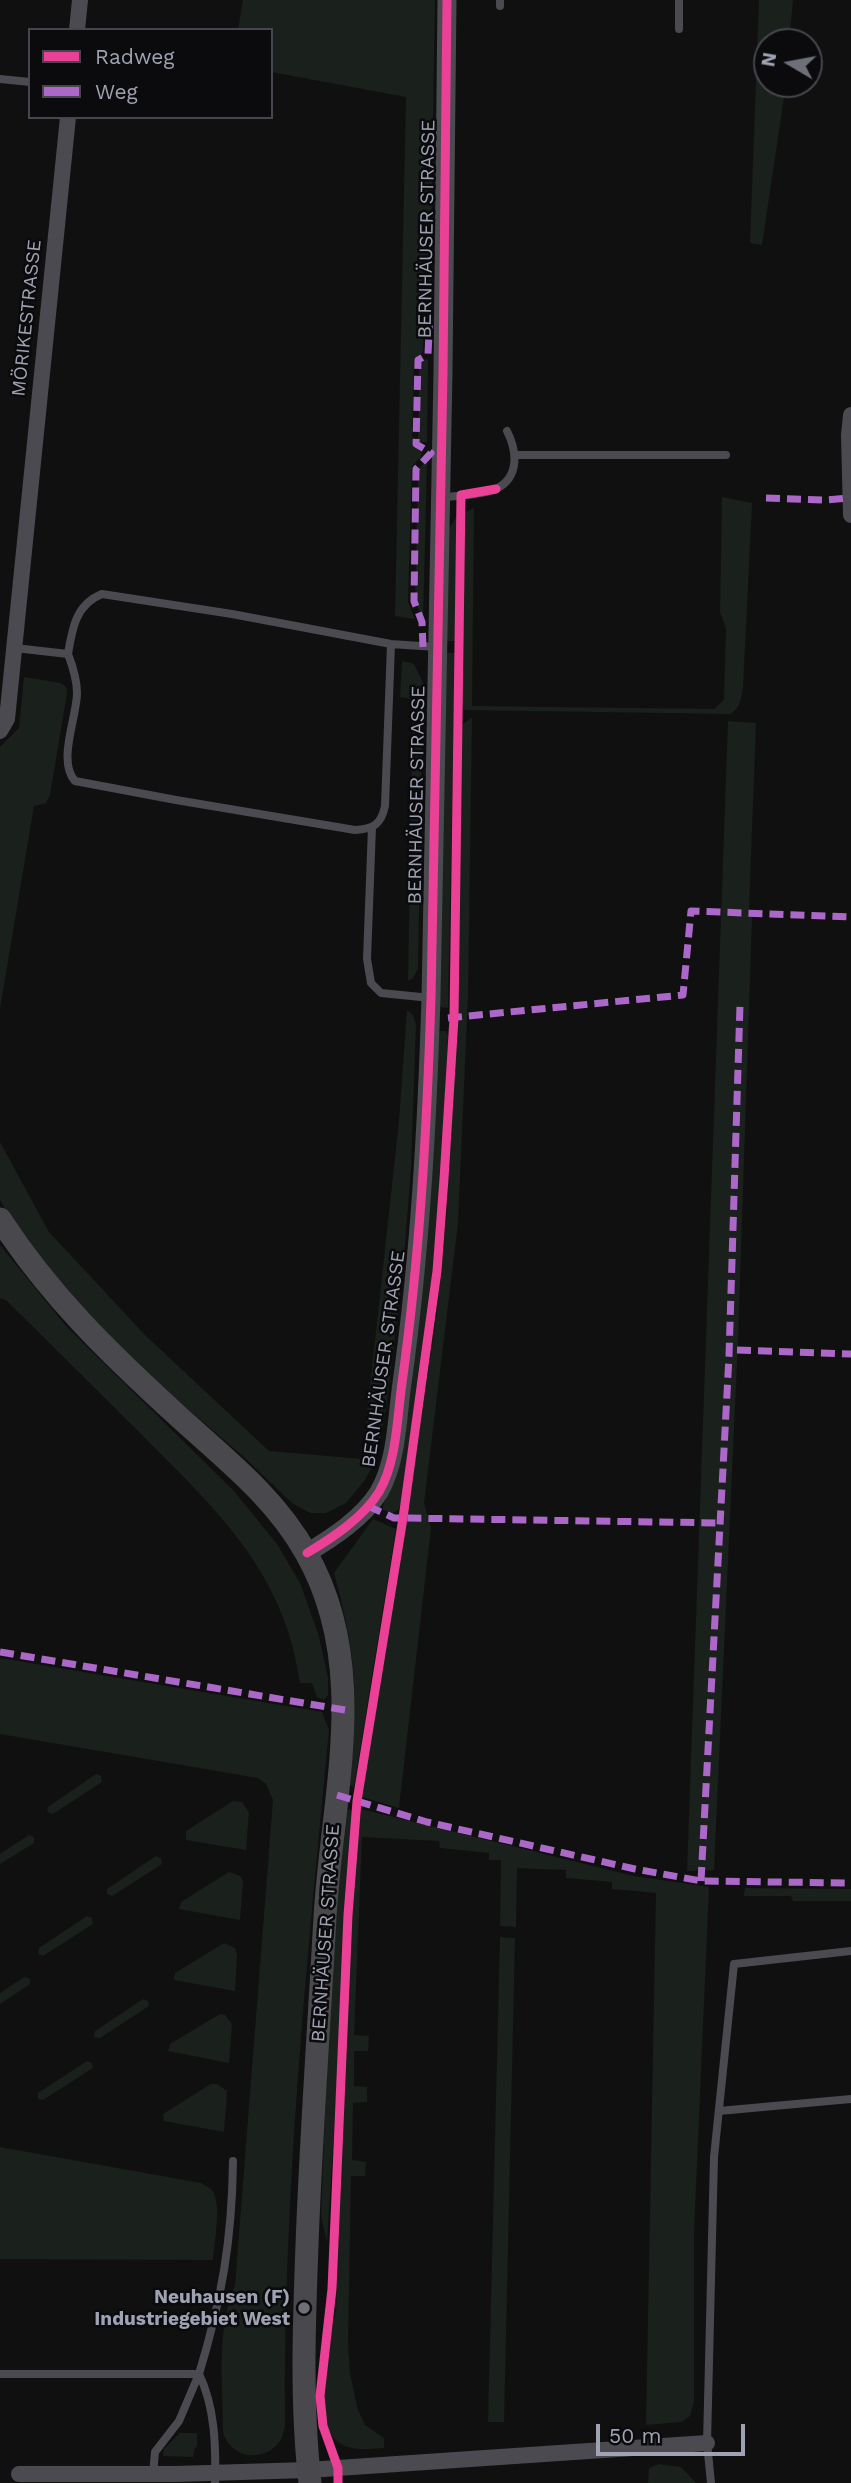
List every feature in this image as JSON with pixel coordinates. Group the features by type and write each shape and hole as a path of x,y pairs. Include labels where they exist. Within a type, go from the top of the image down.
{"main road":[{"path":"0,1219 37,1272 72,1314 115,1358 260,1492 278,1511 307,1553"},
{"name":"BERNHÄUSER STRASSE","path":"307,1553 327,1601 338,1640 345,1710 326,1912 309,2181 303,2349 309,2477"}],"street":[{"path":"77,28 80,0"},
{"name":"BERNHÄUSER STRASSE","path":"307,1553 325,1542 368,1506 382,1485 390,1463 406,1359 418,1240 428,1098 431,998 447,0"},
{"name":"MÖRIKESTRASSE","path":"0,731 7,719 15,648 68,119"},
{"path":"851,415 851,515"},
{"path":"0,662 15,648"},
{"path":"19,2478 153,2474 216,2478 309,2477 708,2442"}],"lane":[{"path":"679,0 679,29"},
{"path":"0,79 28,82"},
{"path":"440,498 496,489 507,480 514,468 516,455 507,431"},
{"path":"516,455 726,455"},
{"path":"391,644 385,806 383,817 372,827 355,830 176,800 75,781 71,776 67,761 77,689 68,654 75,621 80,611 86,603 102,594 232,614 391,644 438,647"},
{"path":"15,648 68,654"},
{"path":"372,827 367,959 371,983 381,993 431,998"},
{"path":"711,2483 708,2442 714,2157 734,1964 851,1951"},
{"path":"719,2111 851,2099"},
{"path":"153,2474 155,2452 178,2421 199,2374 225,2273 232,2209 233,2161"},
{"path":"0,2374 199,2374"},
{"path":"199,2374 211,2411 216,2478"}],"shaded area":[{"path":"243,0 435,0 430,309 424,310 423,352 414,359 412,444 422,449 421,457 412,466 408,602 415,619 395,616 406,97 273,72 273,28 238,28"},
{"path":"759,0 793,0 790,28 758,28"},
{"path":"755,98 784,98 762,245 750,243"},
{"path":"428,359 427,442 420,442 419,361"},
{"path":"425,462 423,621 415,600 418,470"},
{"path":"722,497 752,503 743,688 740,703 733,712 465,710 461,705 464,513 474,508 472,706 714,709 724,700 726,629 720,612"},
{"path":"457,516 455,641 443,641 446,533"},
{"path":"443,653 455,653 448,1008 440,1007"},
{"path":"402,661 414,664 423,683 418,969 408,981 413,699 400,697"},
{"path":"24,677 61,683 66,687 67,693 50,795 46,803 34,806 0,1009 0,747 19,728"},
{"path":"472,717 468,996 458,1223 424,1503 431,1528 399,1808 362,1797 436,1320 447,1211 461,726"},
{"path":"728,721 756,723 738,1340 714,1870 687,1871"},
{"path":"407,1010 413,1015 416,1024 411,1169 403,1270 378,1454 365,1480 346,1503 326,1513 310,1513 292,1503 245,1458 125,1355 73,1301 12,1222 0,1200 0,1142 49,1232 145,1335 269,1451 362,1459 399,1121"},
{"path":"440,1031 446,1031 448,1035 440,1194 429,1308 403,1499 398,1510 393,1513 383,1510 383,1506 400,1454 437,1035"},
{"path":"0,1245 66,1326 234,1491 277,1544 300,1583 318,1633 328,1677 328,1695 324,1700 317,1697 312,1683 300,1683 291,1642 278,1606 261,1572 217,1513 6,1300 0,1298"},
{"path":"373,1519 396,1529 354,1787 344,1784 354,1713 354,1678 334,1573"},
{"path":"0,1658 322,1712 329,1730 292,2164 285,2338 285,2425 280,2441 265,2453 248,2455 233,2448 227,2441 223,2432 222,2357 225,2320 235,2285 273,1800 266,1784 258,1778 0,1734"},
{"path":"96,1774 101,1776 102,1782 53,1814 47,1812 48,1807"},
{"path":"233,1801 242,1802 249,1812 246,1850 186,1840 186,1831"},
{"path":"361,1809 634,1876 709,1887 694,2233 694,2401 690,2416 682,2422 646,2425 656,1893 612,1889 612,1882 566,1878 566,1870 517,1868 516,1927 500,1926 501,1860 489,1860 489,1853 440,1848 439,1841 362,1837 354,2035 369,2036 368,2051 354,2051 354,2086 367,2087 367,2102 353,2103 352,2160 366,2162 365,2176 351,2176 348,2343 350,2374 358,2410 365,2425 384,2438 384,2448 348,2447 337,2441 329,2430 323,2398 324,2378 336,2310 350,1909"},
{"path":"348,1810 354,1810 327,2243 321,2216 330,1984 344,1814"},
{"path":"29,1835 34,1837 34,1843 0,1864 0,1854"},
{"path":"156,1856 161,1858 162,1864 112,1896 107,1894 107,1889"},
{"path":"229,1872 240,1876 243,1881 240,1920 179,1909 181,1902"},
{"path":"745,1888 851,1889 851,1901 793,1901 791,1896 744,1896"},
{"path":"87,1916 92,1918 93,1924 43,1956 38,1954 39,1948"},
{"path":"500,1937 515,1938 504,2422 488,2422"},
{"path":"224,1943 235,1948 237,1955 235,1991 174,1980 175,1973"},
{"path":"24,1977 30,1979 30,1984 0,2004 0,1993"},
{"path":"143,1999 148,2001 149,2006 100,2038 94,2037 95,2031"},
{"path":"220,2014 225,2015 232,2024 229,2063 168,2051 170,2044"},
{"path":"87,2061 92,2063 93,2068 43,2100 38,2099 38,2093"},
{"path":"211,2084 217,2084 227,2091 224,2132 164,2121 163,2114"},
{"path":"0,2147 201,2183 211,2189 217,2203 213,2260 0,2259"},
{"path":"180,2433 197,2433 197,2446 193,2457 163,2456 164,2449"},
{"path":"659,2464 681,2467 696,2483 648,2483 649,2468"}],"marked path":[{"path":"423,647 422,622 414,601 416,469 431,453 416,444 418,360 428,354 430,313"},
{"path":"766,498 850,498"},
{"path":"448,1018 683,995 691,911 851,917"},
{"path":"701,1881 729,1356 740,1005"},
{"path":"737,1350 851,1354"},
{"path":"368,1506 394,1518 720,1523"},
{"path":"0,1652 345,1710"},
{"path":"337,1795 427,1822 635,1869 701,1881 851,1883"}],"cycle path":[{"path":"307,1553 356,1519 379,1492 385,1480 395,1439 418,1239 431,998 447,0"},
{"path":"338,2483 338,2468 323,2426 320,2396 332,2289 348,1915 357,1801 403,1518 437,1271 454,1018 461,495 496,489"}],"place":[{"name":"Neuhausen (F) Industriegebiet West","path":"304,2308"}]}
